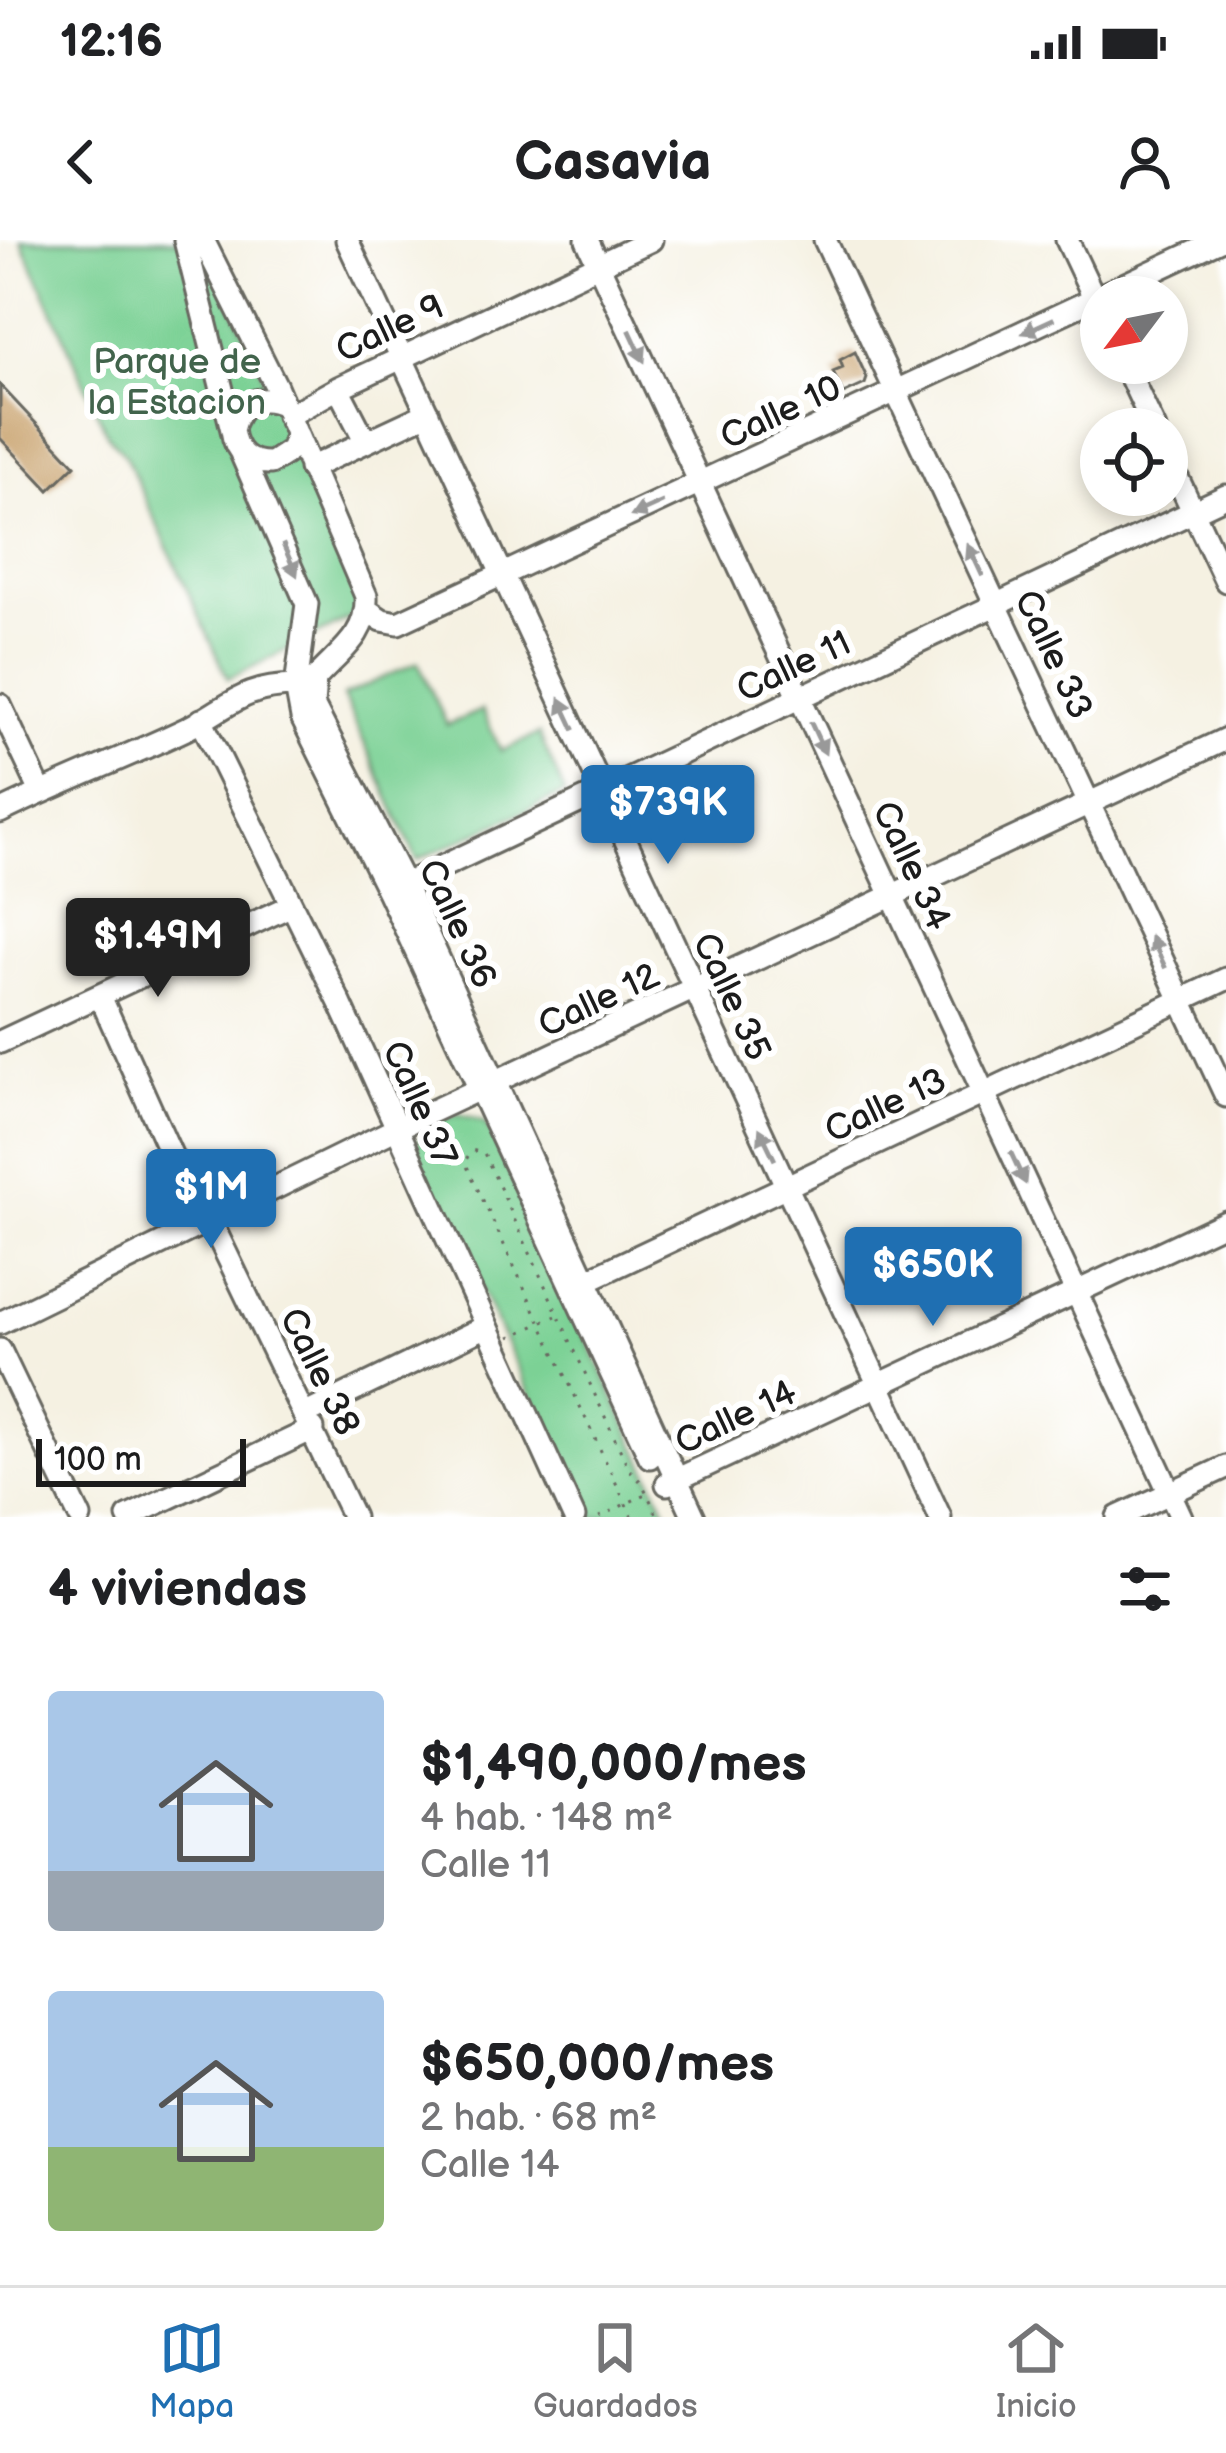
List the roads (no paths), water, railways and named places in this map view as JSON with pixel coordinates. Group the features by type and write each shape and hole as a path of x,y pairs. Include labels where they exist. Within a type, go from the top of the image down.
{"street":[{"path":"185,240 232,430 242,454 255,462 278,460 291,450 290,418 268,399 251,402 238,413 232,430"},
{"path":"203,240 290,418 360,578 367,610"},
{"name":"Calle 35","path":"347,240 940,1517"},
{"name":"Calle 34","path":"587,240 1181,1517"},
{"name":"Calle 9","path":"290,418 338,388 651,240"},
{"name":"Calle 33","path":"825,240 1226,1096"},
{"path":"1067,240 1084,276"},
{"name":"Calle 10","path":"1153,276 1220,240"},
{"name":"Calle 10","path":"367,610 398,623 896,392 1080,314"},
{"path":"338,388 366,442"},
{"path":"310,468 428,413"},
{"name":"Calle 36","path":"242,454 307,604 296,686 302,718 397,888"},
{"name":"Calle 11","path":"397,888 1226,496"},
{"path":"1188,503 1226,581"},
{"name":"Calle 36","path":"367,610 353,642 315,679 313,705 489,1085 677,1517"},
{"path":"0,812 255,691 296,686"},
{"path":"0,705 41,792"},
{"name":"Calle 37","path":"201,720 398,1130 574,1517"},
{"name":"Calle 12","path":"0,1323 489,1085 1226,740"},
{"path":"0,1042 292,905"},
{"name":"Calle 13","path":"578,1284 1226,980"},
{"name":"Calle 38","path":"100,996 183,1180 210,1220 353,1517"},
{"name":"Calle 14","path":"662,1487 1226,1222"},
{"path":"128,1517 489,1336"},
{"path":"0,1350 80,1517"},
{"path":"1118,1517 1226,1467"},
{"name":"Calle 36","path":"662,1487 694,1517"}],"park label":[{"name":"Parque de la Estacion","path":"177,380"}]}
